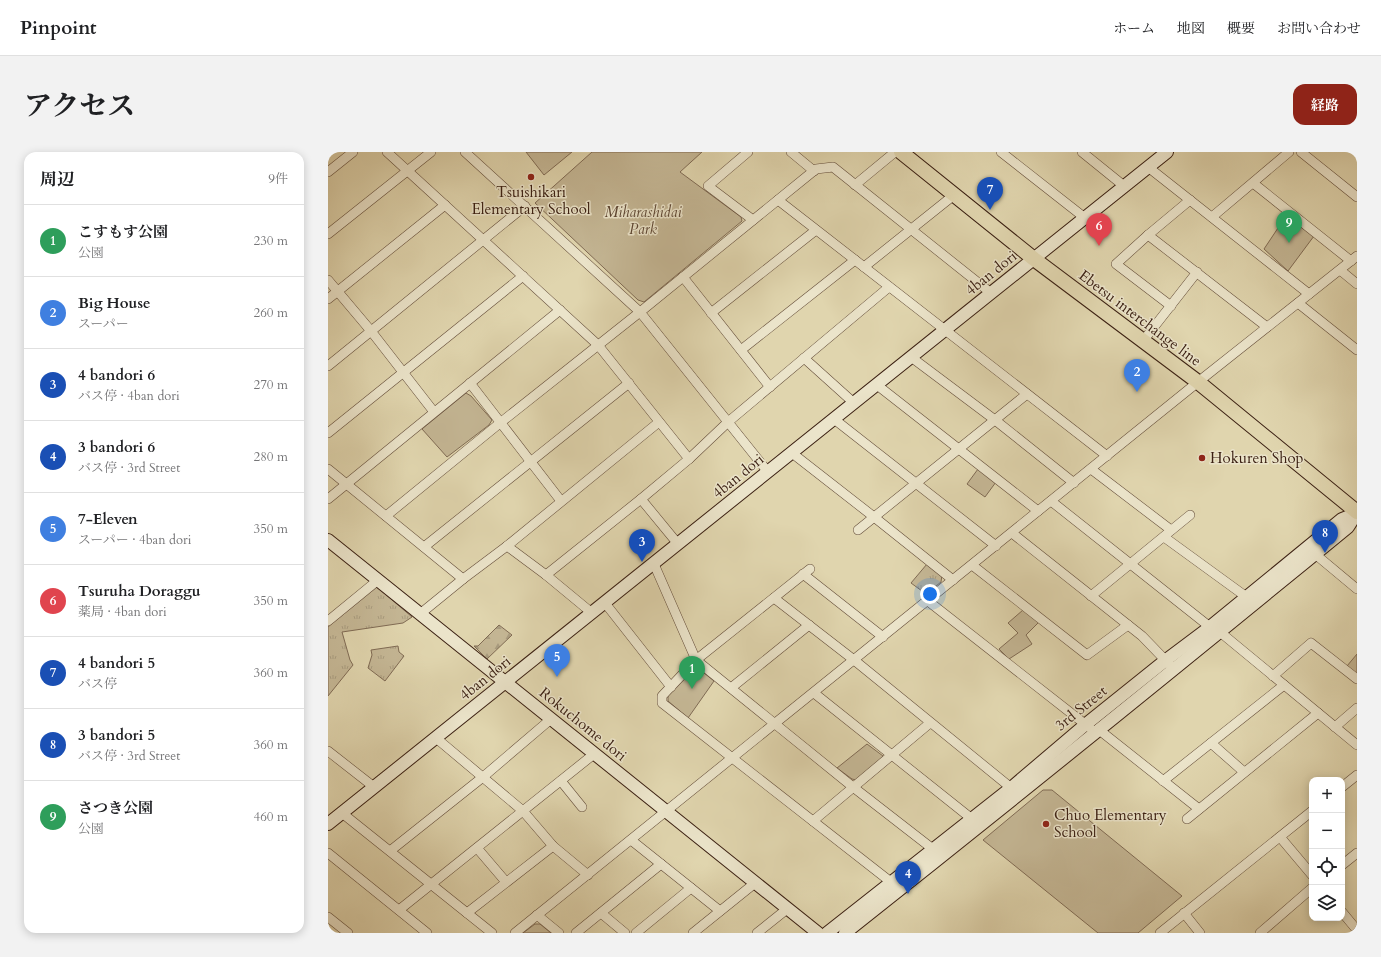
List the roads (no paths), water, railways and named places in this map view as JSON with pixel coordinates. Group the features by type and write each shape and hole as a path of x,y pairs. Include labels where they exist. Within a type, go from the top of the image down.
{"main road":[{"name":"Ebetsu interchange line","path":"901,152 1034,259 1198,382 1357,513"}],"street":[{"path":"328,172 353,152"},
{"path":"387,152 598,345 689,459"},
{"path":"328,234 431,152"},
{"path":"465,152 640,312 768,472"},
{"path":"748,152 708,186 753,220"},
{"path":"792,152 814,170"},
{"path":"855,185 896,152"},
{"path":"1001,152 1085,218"},
{"path":"1082,152 1124,186"},
{"name":"4ban dori","path":"328,824 506,683 1167,152"},
{"path":"1212,217 1289,152"},
{"path":"1301,152 1357,197"},
{"path":"386,516 500,422 640,312 816,168 833,167 991,293"},
{"path":"1148,167 1309,294"},
{"path":"515,933 1354,258 1253,183"},
{"path":"864,267 954,195"},
{"path":"778,200 1107,456"},
{"path":"1170,306 1116,264 1190,200"},
{"path":"328,299 445,205"},
{"path":"328,366 525,206"},
{"path":"711,313 816,230"},
{"path":"1148,235 1267,327"},
{"path":"741,350 855,260"},
{"path":"1340,270 1357,284"},
{"path":"1143,341 1197,272"},
{"path":"328,434 523,276"},
{"path":"683,277 770,387"},
{"path":"328,280 371,331 434,412"},
{"path":"546,574 689,459 728,422 890,287"},
{"path":"1298,303 1357,350"},
{"path":"328,499 560,310"},
{"path":"911,357 995,420 1074,483"},
{"path":"804,358 854,403"},
{"path":"470,383 561,500"},
{"path":"424,547 629,383"},
{"path":"877,385 1038,511"},
{"path":"858,530 1027,394"},
{"path":"834,419 996,546"},
{"path":"420,614 463,578 507,546 561,500 659,422"},
{"path":"792,453 953,580"},
{"path":"328,469 463,578"},
{"path":"1091,469 1172,530"},
{"path":"641,499 678,544"},
{"path":"1051,501 1284,684 1357,746"},
{"name":"3rd Street","path":"1251,600 1315,554 1348,527 1357,513"},
{"name":"3rd Street","path":"827,933 896,886 938,853 1215,630 1342,519 1357,513"},
{"path":"1091,596 1190,516"},
{"path":"1012,533 1142,636 1170,665"},
{"path":"1164,537 1251,600"},
{"name":"Rokuchome dori","path":"328,540 818,933"},
{"path":"507,546 546,574 592,613"},
{"path":"1315,554 1357,589"},
{"path":"654,564 696,660 853,787 938,853"},
{"path":"972,565 1087,655 1128,625"},
{"path":"883,637 807,572 696,660 662,696 662,704 896,886"},
{"path":"328,621 378,580"},
{"path":"774,598 854,660 1015,791"},
{"path":"928,601 1199,809"},
{"path":"605,602 671,687"},
{"path":"731,688 809,625"},
{"path":"1273,676 1311,643 1357,679"},
{"path":"1163,781 1284,684"},
{"path":"814,693 972,819"},
{"path":"1335,727 1357,708"},
{"path":"1187,819 1318,713"},
{"path":"390,851 483,777 551,719"},
{"path":"813,821 930,723"},
{"path":"436,738 523,810 553,846 588,875"},
{"path":"1211,743 1244,772"},
{"path":"328,751 374,787"},
{"path":"399,910 594,754"},
{"path":"1345,785 1357,775"},
{"path":"560,780 582,807"},
{"name":"3rd Street","path":"938,853 972,819 1015,791"},
{"path":"342,813 492,933"},
{"path":"1160,933 1309,813"},
{"path":"1280,836 1309,871"},
{"path":"631,840 720,911"},
{"path":"467,913 553,846"},
{"path":"477,848 506,882"},
{"path":"328,853 427,933"},
{"path":"1345,863 1357,853"},
{"path":"576,933 661,864"},
{"path":"693,933 755,883"},
{"name":"3rd Street","path":"845,933 896,886"},
{"path":"636,933 691,888"},
{"path":"1260,933 1309,891"},
{"path":"757,933 788,909"},
{"path":"601,913 625,933"},
{"path":"1184,913 1200,933"},
{"path":"537,916 559,933"},
{"path":"1345,916 1354,929"},
{"path":"328,917 348,933"}],"place":[{"name":"Tsuishikari Elementary School","path":"531,177"},
{"name":"4 bandori 5","path":"990,210"},
{"name":"さつき公園","path":"1289,243"},
{"name":"Tsuruha Doraggu","path":"1099,246"},
{"name":"Big House","path":"1137,392"},
{"name":"Hokuren Shop","path":"1202,458"},
{"name":"3 bandori 5","path":"1325,553"},
{"name":"4 bandori 6","path":"642,562"},
{"name":"7-Eleven","path":"557,677"},
{"name":"こすもす公園","path":"692,689"},
{"name":"Chuo Elementary School","path":"1046,824"},
{"name":"3 bandori 6","path":"908,894"}],"park label":[{"name":"Miharashidai Park","path":"643,220"}]}
